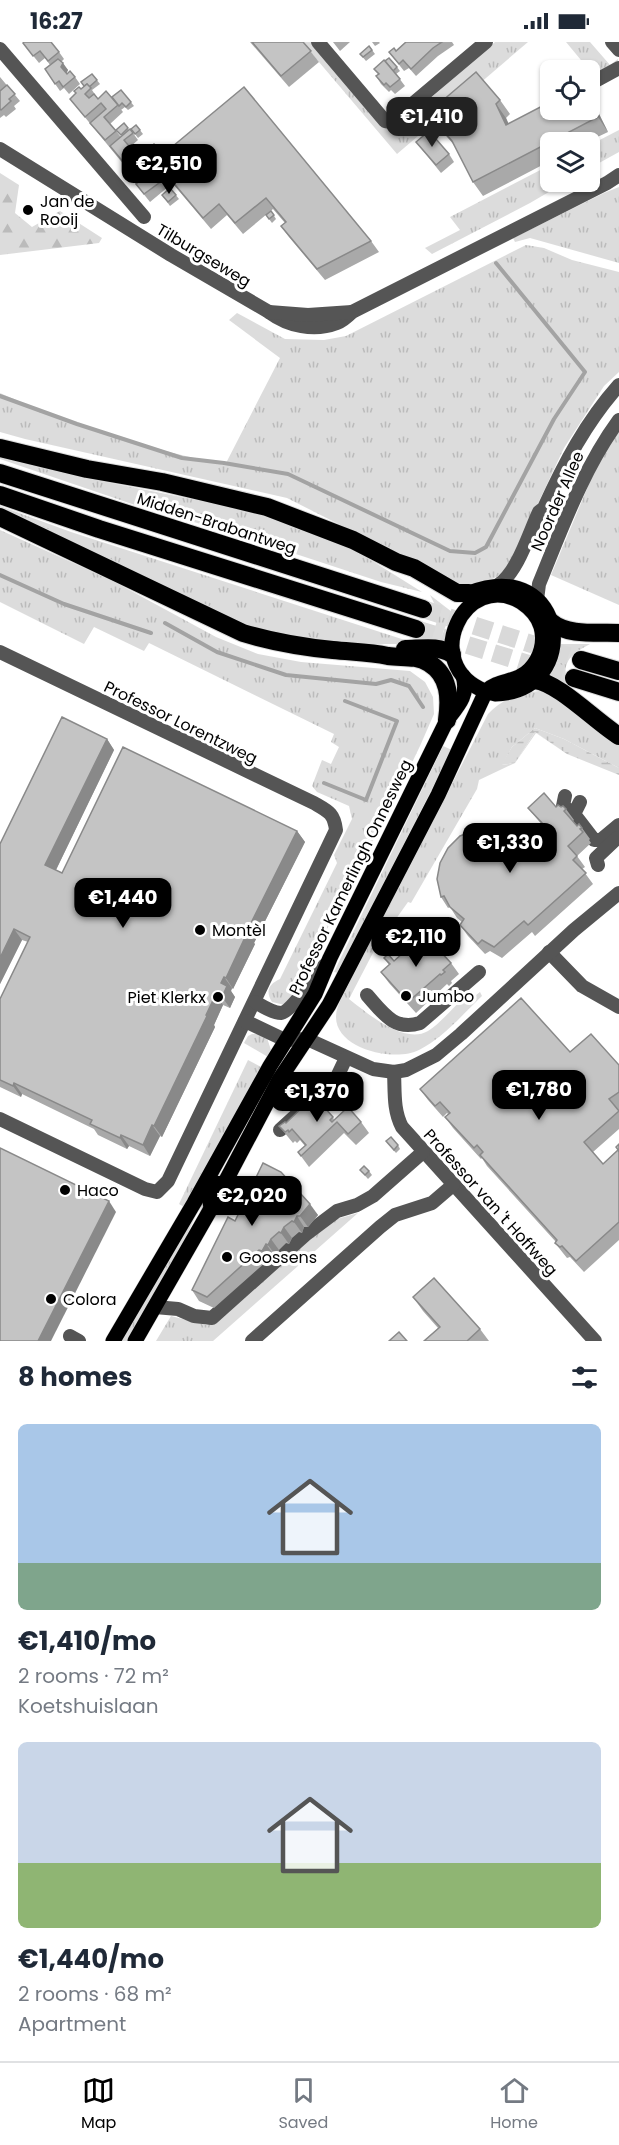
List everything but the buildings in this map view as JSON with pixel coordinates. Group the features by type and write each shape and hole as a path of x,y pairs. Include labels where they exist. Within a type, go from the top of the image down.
{"highway":[{"path":"0,448 267,507 353,540 396,562 414,568 471,599"},
{"name":"Midden-Brabantweg","path":"0,473 423,609"},
{"path":"0,495 99,529 416,629"},
{"path":"0,517 243,633 278,643 417,658 434,667 448,687 447,720"},
{"path":"548,629 556,627 567,630 619,633"},
{"path":"548,629 619,639"},
{"path":"380,653 389,650 436,649 446,650 452,654"},
{"path":"581,660 619,671"},
{"path":"574,678 619,692"},
{"path":"534,680 542,681 550,686 619,736"}],"main road":[{"path":"489,586 527,591 537,600 545,610 551,658 543,671 522,688 493,693 469,683 452,654 452,637 455,625 471,599 489,586"},
{"path":"504,589 532,611 548,629"},
{"path":"135,1341 213,1205 279,1080 334,996 458,754 460,745 493,693 495,684 519,678 531,669 548,629"},
{"name":"Professor Kamerlingh Onnesweg","path":"113,1341 285,1040 315,994 330,958 447,720 459,704 466,687 463,676"}],"street":[{"path":"318,42 386,121 391,122 486,42"},
{"path":"612,42 619,50"},
{"path":"0,49 144,216"},
{"path":"600,78 619,68"},
{"name":"Tilburgseweg","path":"0,149 171,255 269,312 308,315 352,312 613,183 619,175"},
{"name":"Noorder Allee","path":"504,589 520,573 540,526 544,508 564,466 586,427 619,385"},
{"name":"Noorder Allee","path":"537,600 538,584 584,478 602,444 619,420"},
{"name":"Professor Lorentzweg","path":"0,652 314,803 328,811 335,819 336,830 255,1002"},
{"path":"565,796 563,806 577,808 596,841 602,840 619,825"},
{"path":"598,866 596,858 598,854 619,836"},
{"path":"245,1022 285,1040 307,1039 373,1070 394,1072 406,1070 436,1054 462,1034 549,952 619,893"},
{"path":"549,952 582,986 619,1007"},
{"path":"0,1119 145,1189 157,1192 168,1180 255,1002 273,1011 280,1013 286,1011 296,1002 330,958"},
{"path":"368,995 390,1020 401,1026 412,1026 420,1023 479,972"},
{"path":"298,1021 307,1039"},
{"path":"280,1130 336,1079 346,1058"},
{"name":"Professor van 't Hoffweg","path":"394,1072 395,1104 402,1127 594,1341"},
{"path":"155,1307 178,1309 194,1316 212,1318 305,1235 338,1211 357,1205 373,1196 423,1152"},
{"path":"252,1341 395,1215 432,1203 453,1185"}],"green space":[{"path":"302,42 313,42 390,132 405,120 414,120 425,130 397,154"},
{"path":"495,42 528,42 431,125 423,115 426,102"},
{"path":"566,42 590,42 610,65 618,59 618,64 600,74 600,60 581,60"},
{"path":"619,130 619,152 600,162 600,140"},
{"path":"540,170 540,192 549,192 432,254 425,248 460,230 450,217"},
{"path":"0,173 19,185 15,213 32,227 60,211 102,238 99,243 0,255"},
{"path":"619,187 619,263 530,238 515,242 513,238"},
{"path":"526,245 544,248 572,260 619,272 619,372 604,386 564,448 510,563 500,574 487,581 457,584 287,498 0,432 0,393 54,416 111,435 168,452 225,465 280,358 229,320 237,313 285,339 324,340 346,336"},
{"path":"619,430 619,605 551,575 596,467"},
{"path":"0,453 91,479 257,512 334,537 422,592 381,582 232,533 135,505 0,459"},
{"path":"0,506 71,532 411,642 411,644 339,644 250,627 0,513"},
{"path":"0,530 111,580 216,637 258,654 301,662 410,671 425,682 433,697 434,714 383,823 340,899 315,964 290,1002 285,1005 272,1002 269,988 280,979 337,863 334,855 352,819 349,806 317,792 312,786 322,760 331,764 339,747 331,742 334,734 149,643 144,651 94,627 84,644 0,602"},
{"path":"430,595 452,612 443,632 442,643 418,643 431,633 437,622 436,610"},
{"path":"560,644 590,644 575,653 567,664 566,676 573,693 549,676 558,659"},
{"path":"539,691 553,695 619,742 619,768 564,739 535,728 512,747 502,765 515,763 479,780 477,789 411,903 408,902 376,947 349,999 386,1026 408,1034 418,1034 433,1028 467,995 471,999 480,992 482,996 444,1032 419,1050 396,1055 383,1054 356,1045 346,1038 339,1028 336,1012 339,1002 488,714 499,704 511,698"},
{"path":"535,728 564,739 619,768 619,775 567,754 535,732 515,763 501,765 512,747"},
{"path":"535,732 567,754 536,733 515,763"},
{"path":"443,746 452,750 338,973 334,972"},
{"path":"252,1034 260,1034 267,1038 271,1050 268,1057 244,1043"},
{"path":"248,1060 265,1069 186,1208 179,1204"},
{"path":"271,1073 275,1074 195,1217 176,1261 130,1341 119,1341"},
{"path":"358,1213 213,1341 156,1341 171,1316 206,1325 212,1323 322,1228 337,1219"}],"waterway":[{"path":"0,396 182,458 288,474 450,551 475,553 486,547 554,419 585,372 496,263"},
{"path":"0,575 64,604 151,633"},
{"path":"165,623 217,652 286,675 376,684 391,680 409,686 423,707"},
{"path":"324,783 366,800 397,721 345,701"}],"tunnel":[{"path":"423,609 581,660"},
{"path":"416,629 574,678"}],"place":[{"name":"Jan de Rooij","path":"28,210"},
{"name":"Montèl","path":"200,930"},
{"name":"Jumbo","path":"406,996"},
{"name":"Piet Klerkx","path":"218,997"},
{"name":"Haco","path":"65,1190"},
{"name":"Goossens","path":"227,1257"},
{"name":"Colora","path":"51,1299"}]}
